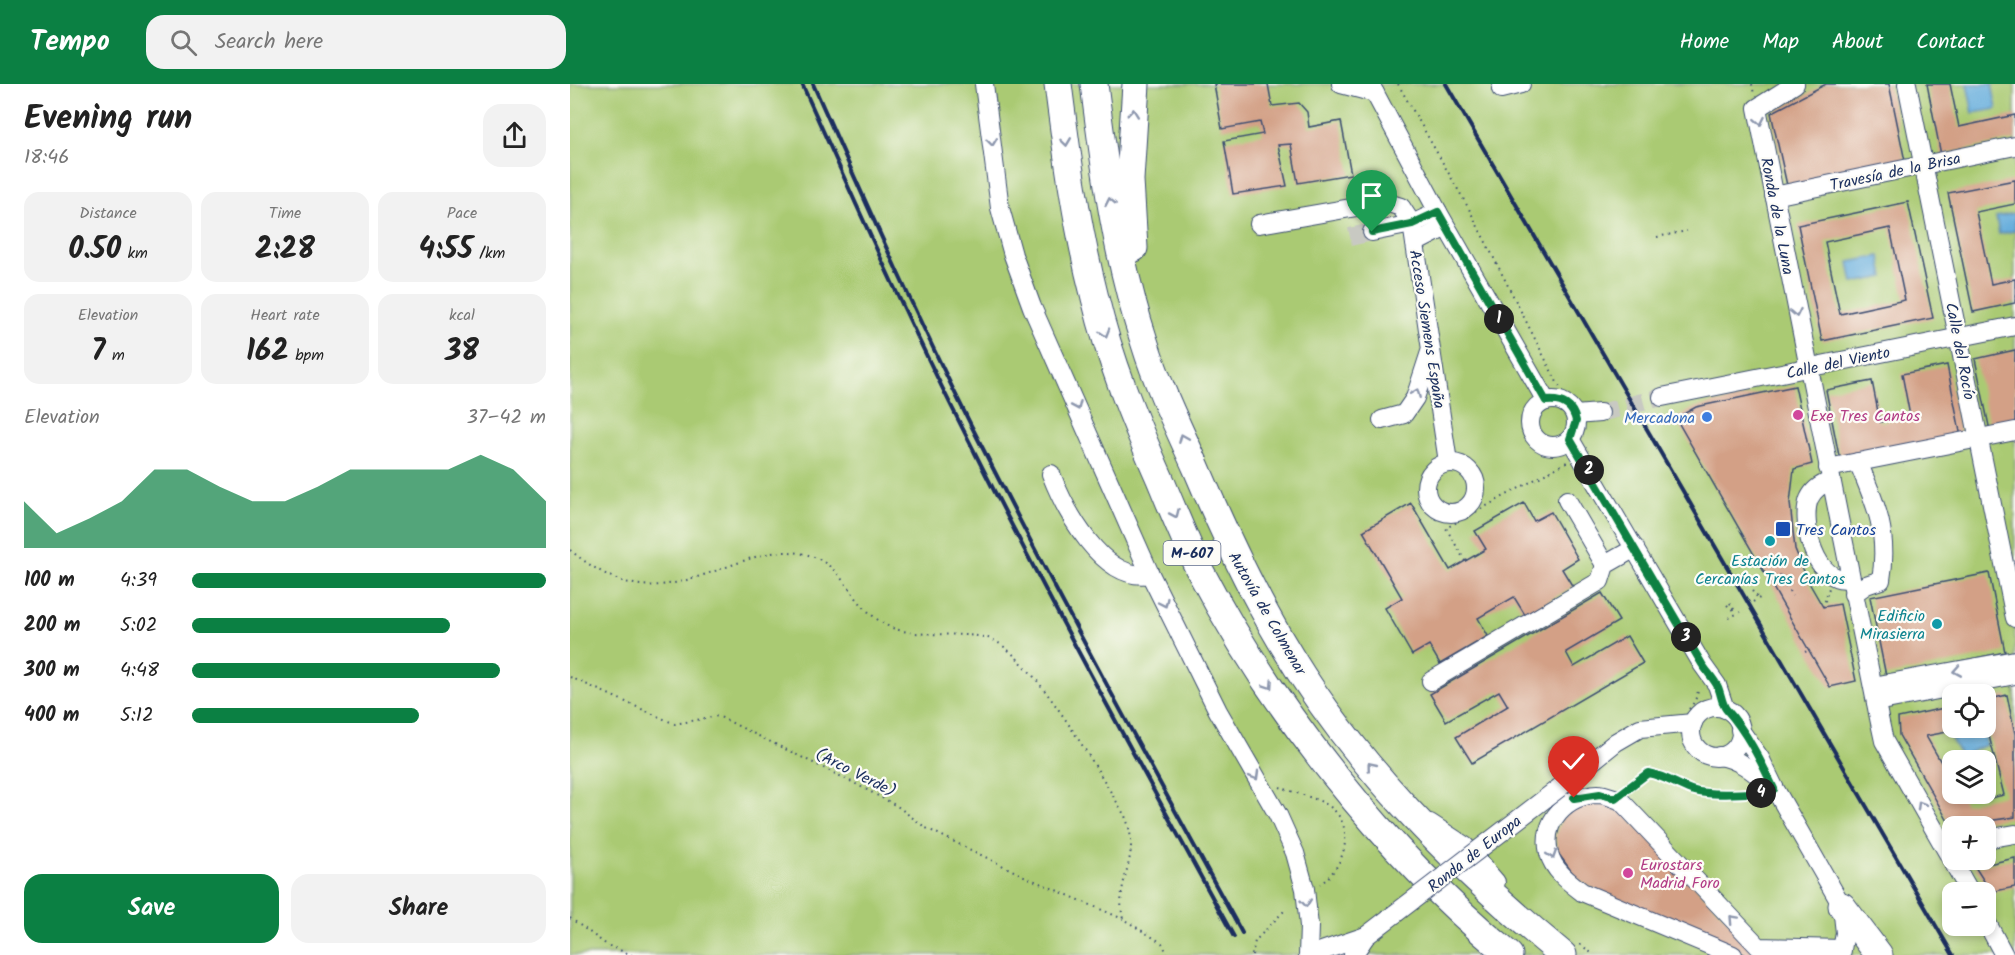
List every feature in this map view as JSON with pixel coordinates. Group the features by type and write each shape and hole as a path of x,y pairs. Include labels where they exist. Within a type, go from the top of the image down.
{"highway":[{"name":"Autovía de Colmenar","path":"1058,84 1071,187 1095,301 1126,401 1198,566 1249,655 1302,732 1418,871 1500,950"},
{"name":"Autovía de Colmenar","path":"1094,84 1108,196 1124,271 1145,345 1232,551 1281,642 1330,716 1408,811 1511,913 1563,955"},
{"path":"1136,84 1131,127 1131,224 1136,270 1166,399"},
{"path":"1842,906 1854,948 1879,955"}],"street":[{"path":"984,84 1000,208 1013,255 1032,307 1150,574 1218,711 1278,815 1295,853 1305,889 1309,927 1318,954"},
{"path":"1344,84 1372,89 1442,220 1555,397 1575,415 1576,428 1570,439 1557,446 1549,446 1536,439 1532,432 1531,417 1539,404 1555,397"},
{"path":"1502,89 1521,84"},
{"name":"Ronda de la Luna","path":"1795,84 1757,108 1829,474 1845,583 1884,741 1942,834"},
{"name":"Calle del Rocío","path":"1907,84 1978,438 2010,564 2015,618"},
{"name":"Travesía de la Brisa","path":"1774,196 2015,146"},
{"path":"1259,224 1385,202 1401,207 1412,224"},
{"path":"1372,232 1442,220"},
{"path":"1414,243 1442,220"},
{"name":"Acceso Siemens España","path":"1412,224 1448,462"},
{"name":"Calle del Viento","path":"1662,397 2015,326"},
{"path":"1382,420 1404,414 1415,398 1431,348"},
{"path":"1575,415 1600,413"},
{"path":"1858,462 1877,506 1884,535 1884,565 1881,580 1866,585 1845,583 1820,566 1810,532 1808,513 1810,496 1824,483 1829,474 1858,462 2015,431"},
{"path":"1570,439 1702,664 1717,685 1725,709"},
{"path":"1448,462 1458,463 1468,468 1475,478 1477,489 1474,501 1460,516 1437,509 1426,492 1426,481 1433,470 1448,462"},
{"path":"1051,474 1063,507 1092,545 1114,566 1136,575 1150,574"},
{"path":"1567,500 1605,566"},
{"path":"1431,681 1600,581 1605,566 1635,548"},
{"path":"1874,694 2015,660"},
{"path":"1696,747 1691,736 1705,688 1702,664"},
{"path":"1874,694 2015,675"},
{"path":"1698,716 1711,707 1725,709 1736,718 1740,730 1760,758 1774,789 1842,906"},
{"name":"Ronda de Europa","path":"1318,954 1366,936 1616,742 1640,728 1698,716"},
{"path":"1640,728 1683,739 1703,753 1731,758 1747,767 1774,789"},
{"path":"1719,756 1737,744 1740,730"},
{"path":"1733,955 1582,892 1563,878 1549,854 1548,835 1555,814 1574,798 1600,794 1620,800 1759,947 1854,948"},
{"path":"1996,838 2015,834"},
{"name":"Ronda de Europa","path":"1353,955 1366,936"},
{"path":"1994,936 2004,955"}],"path":[{"path":"1398,84 1468,209 1555,397"},
{"path":"1657,237 1687,231"},
{"path":"1465,561 1446,528 1460,516 1569,460 1576,470 1586,465"},
{"path":"570,550 593,569 614,580 647,586 675,584 766,554 780,552 802,554 824,562 835,571 881,623 906,630 989,639 1002,646 1034,677 1059,709 1125,816 1131,831 1133,852 1119,897 1123,920"},
{"path":"1780,575 1792,596"},
{"path":"1823,608 1845,583"},
{"path":"1753,590 1759,598"},
{"path":"1753,602 1763,596"},
{"path":"1729,604 1738,613 1729,618"},
{"name":"(Arco Verde)","path":"570,677 675,724 718,716 897,806 926,828 1026,877 1123,920 1162,943 1168,955"},
{"path":"1615,798 1648,773 1665,776 1693,791 1758,794 1774,789"},
{"path":"1275,784 1326,804 1336,814 1343,829 1345,843 1341,862 1333,875 1317,885"},
{"path":"1252,955 1255,941 1286,909"},
{"path":"570,918 607,945 632,955"}],"green space":[{"path":"570,84 2015,84 2015,955 570,955"}],"water":[{"path":"1967,84 1992,84 1997,109 1973,113"},
{"path":"2015,213 2015,231 1999,234 1996,217"},
{"path":"1880,256 1884,277 1853,283 1849,262"},
{"path":"1985,738 1986,745 1975,750 1957,750 1951,739"}],"building":[{"path":"1214,84 1268,84 1272,106 1299,103 1307,112 1309,127 1341,121 1351,174 1298,183 1291,144 1278,145 1287,186 1233,194 1224,141 1263,134 1260,122 1222,129"},
{"path":"1826,84 1889,84 1906,166 1788,190 1771,113"},
{"path":"1927,84 1950,84 1959,127 2015,115 2015,140 1941,155"},
{"path":"2015,180 2015,204 1976,212 1991,284 2015,279 2015,303 1973,312 1948,193"},
{"path":"1908,202 1933,318 1822,341 1798,225","holes":["1890,228 1905,300 1840,314 1825,242"]},
{"path":"2015,350 2015,426 1990,431 1975,359"},
{"path":"1947,365 1961,437 1840,461 1826,390 1872,381 1880,422 1910,416 1902,374"},
{"name":"Estación de Cercanías Tres Cantos","path":"1795,386 1812,464 1794,469 1790,503 1795,549 1808,581 1823,607 1840,604 1856,681 1830,687 1678,422 1678,417 1696,407"},
{"path":"1411,503 1450,570 1486,549 1475,531 1524,503 1534,521 1551,512 1578,559 1562,569 1573,587 1525,615 1514,597 1478,618 1488,636 1440,664 1429,645 1412,655 1385,608 1402,598 1363,531"},
{"name":"Edificio Mirasierra","path":"1989,573 2005,652 1886,676 1870,597"},
{"path":"1602,593 1619,621 1566,652 1574,667 1627,636 1643,663 1472,763 1456,737 1508,706 1499,691 1446,721 1430,694"},
{"path":"2007,695 2015,734 2015,817 1996,820 1996,816 1945,816 1899,735 1898,718 1942,708 1942,733 1926,736 1942,764 1942,804 1996,804 1996,797 2004,795 1996,763 1996,750 1993,750 1990,738 1996,738 1996,698"},
{"name":"Eurostars Madrid Foro","path":"1585,800 1616,803 1757,950 1805,955 1746,955 1589,887 1577,879 1558,853 1555,836 1561,819"},
{"path":"2015,858 2015,887 1996,891 1996,882 1985,882 1977,870 1996,870 1996,862"}],"tunnel":[{"path":"1350,237 1372,232"},
{"path":"1600,413 1662,397"}],"railway":[{"path":"802,84 904,308 1001,504 1099,690 1234,937"},
{"path":"813,84 914,307 978,439 1141,749 1242,933"},
{"path":"1446,84 1953,955"}],"place":[{"name":"Exe Tres Cantos","path":"1798,415"},
{"name":"Mercadona","path":"1707,417"},
{"name":"Tres Cantos","path":"1783,529"},
{"name":"Estación de Cercanías Tres Cantos","path":"1770,541"},
{"name":"Edificio Mirasierra","path":"1937,624"},
{"name":"Eurostars Madrid Foro","path":"1628,873"}],"route":[{"path":"1372,232 1412,224 1438,212 1546,401 1560,401 1566,404 1575,415 1576,428 1570,439 1702,664 1717,685 1725,709 1736,718 1740,730 1760,758 1774,789 1758,794 1693,791 1665,776 1648,773 1615,798 1600,794 1574,798"}]}
